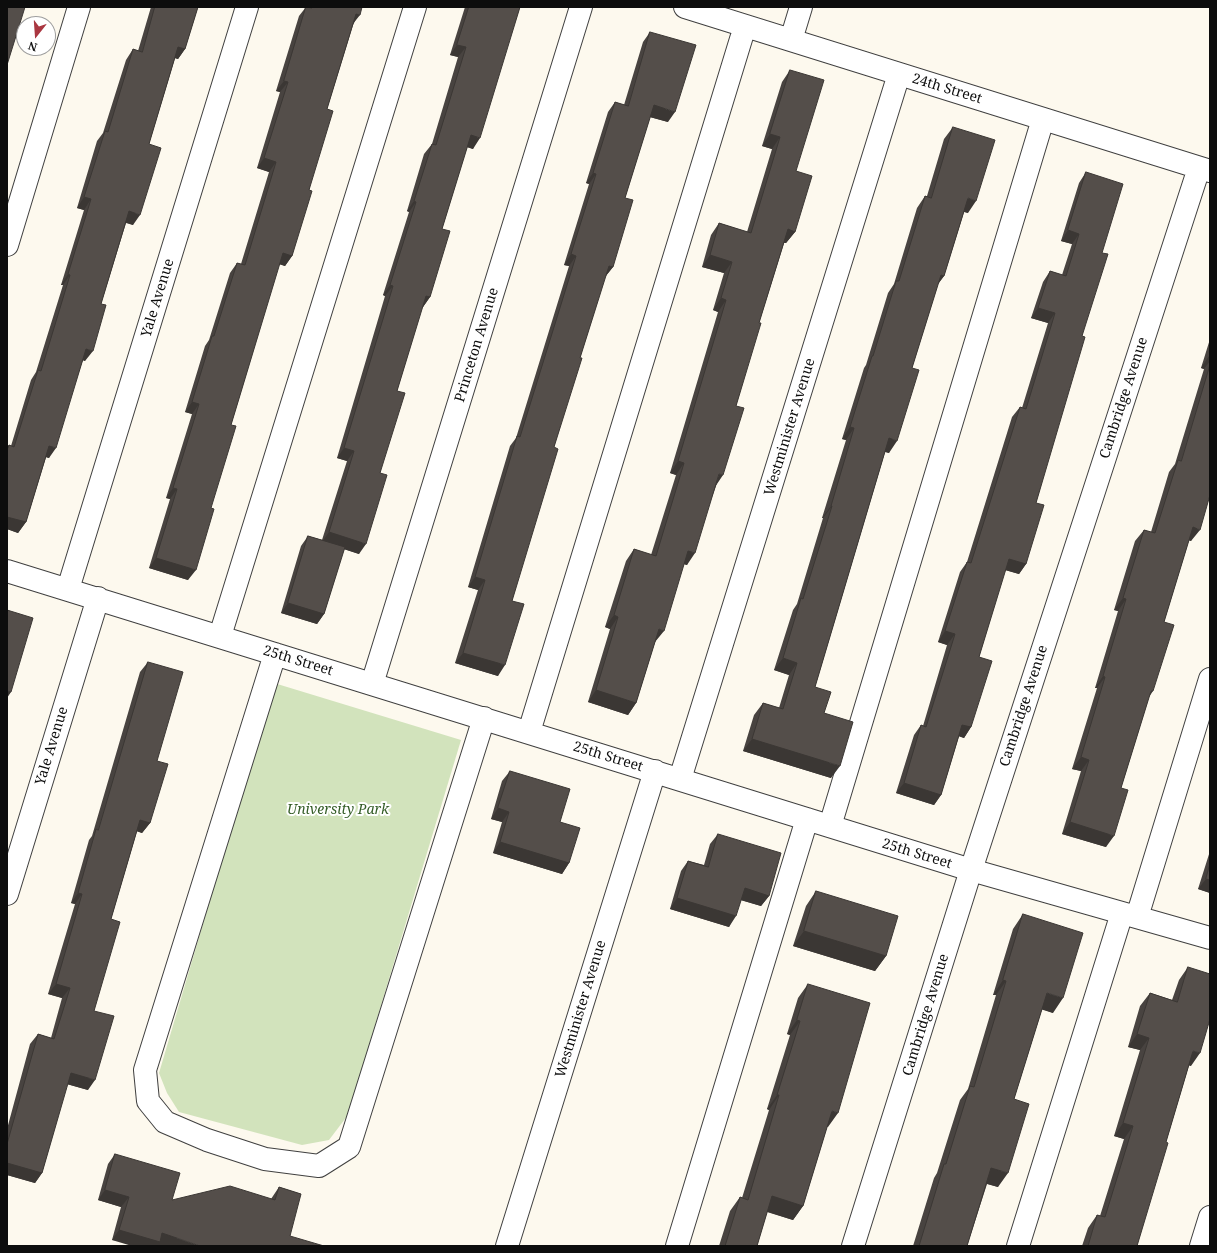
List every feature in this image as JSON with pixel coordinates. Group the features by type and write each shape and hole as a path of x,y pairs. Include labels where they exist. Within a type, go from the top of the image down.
{"street":[{"path":"7,246 79,7"},
{"name":"Yale Avenue","path":"68,589 247,7"},
{"path":"220,636 415,7"},
{"name":"Princeton Avenue","path":"372,684 581,7"},
{"name":"24th Street","path":"685,7 1205,169"},
{"path":"791,40 801,7"},
{"path":"529,732 745,26"},
{"name":"Westminister Avenue","path":"680,779 899,74"},
{"path":"830,826 1043,119"},
{"name":"Cambridge Avenue","path":"853,1246 971,870 1205,169"},
{"name":"25th Street","path":"7,570 971,870 1210,938"},
{"name":"Yale Avenue","path":"7,894 98,598"},
{"path":"275,654 145,1070 148,1101 165,1122 207,1140 265,1159 319,1166 349,1147 484,718"},
{"path":"1018,1246 1210,679"},
{"name":"Westminister Avenue","path":"507,1246 655,771"},
{"path":"677,1246 806,819"},
{"path":"1201,1246 1210,1217"}],"green space":[{"name":"University Park","path":"274,683 461,740 348,1115 329,1140 302,1145 179,1112 167,1093 159,1073"}],"building":[{"path":"7,7 25,7 22,16 16,16 16,36 7,65"},
{"path":"155,7 198,7 185,49 178,47 149,144 161,148 140,215 129,211 101,304 106,305 93,351 86,349 56,448 49,446 26,522 7,517 7,450 9,445 14,447 38,370 41,371 91,199 84,197 105,131 108,132 133,49 142,52"},
{"path":"306,7 362,7 360,15 356,14 327,109 333,111 309,190 312,191 292,256 283,253 231,425 236,426 211,508 214,509 196,570 156,558 177,489 173,488 199,404 192,402 212,336 214,336 237,263 245,265 276,162 264,158 288,82 284,81"},
{"path":"469,7 520,7 480,138 471,135 442,229 450,231 430,297 426,296 397,391 405,393 380,473 387,475 366,544 329,532 354,451 344,448 393,286 390,285 416,202 414,201 432,144 436,145 466,47 457,45"},
{"path":"650,32 696,45 675,112 654,105 625,198 633,200 613,267 609,266 580,358 582,358 554,447 558,449 512,601 524,604 505,665 463,653 485,580 475,577 517,436 520,437 576,256 571,254 596,174 593,173 615,102 628,106"},
{"path":"790,70 824,80 796,171 812,176 795,232 788,229 759,323 761,323 736,406 744,408 723,475 719,474 695,553 688,551 664,631 659,629 636,703 596,690 618,617 614,615 634,549 656,556 684,463 678,461 726,300 721,298 732,262 710,255 719,223 751,233 780,137 770,134"},
{"path":"953,127 995,140 976,201 968,198 944,276 941,275 912,368 919,370 897,441 889,438 815,687 831,692 824,713 853,722 840,766 752,739 763,703 783,709 797,663 783,658 801,598 803,599 832,506 854,428 850,427 896,281 899,281 925,196 931,198"},
{"path":"1086,172 1123,184 1102,253 1108,254 1082,336 1085,337 1036,503 1044,505 1026,564 1009,559 979,657 992,661 971,727 962,725 941,795 904,783 921,725 926,727 955,634 945,631 967,562 971,563 1020,407 1026,409 1055,313 1038,308 1050,271 1066,276 1079,234 1068,230"},
{"path":"1210,365 1210,495 1200,530 1193,527 1164,622 1174,625 1153,691 1151,691 1121,788 1128,790 1114,836 1070,822 1089,760 1081,757 1126,599 1123,598 1144,530 1155,533 1178,460 1181,461"},
{"path":"308,536 345,547 324,614 288,603"},
{"path":"7,610 33,618 11,692 7,691"},
{"path":"148,662 183,672 157,761 168,764 150,823 140,820 111,919 120,922 94,1011 114,1016 95,1080 71,1073 42,1173 7,1163 7,1144 38,1034 54,1039 70,988 56,984 82,894 78,893 96,829 98,830"},
{"path":"510,771 570,789 560,822 580,828 569,863 500,842 509,812 498,808"},
{"path":"718,834 781,853 769,896 745,888 736,916 677,898 688,861 708,867"},
{"path":"1210,864 1210,880 1206,879"},
{"path":"816,891 898,916 886,956 804,931"},
{"path":"1023,914 1083,933 1063,998 1047,993 1014,1099 1029,1104 1008,1173 991,1168 967,1246 919,1246 970,1086 974,1087 1006,981 1003,980"},
{"path":"1188,967 1210,974 1210,1019 1200,1053 1193,1051 1166,1142 1168,1143 1137,1246 1088,1246 1097,1215 1105,1217 1133,1126 1123,1123 1149,1038 1137,1034 1150,993 1177,1002"},
{"path":"808,984 870,1003 838,1113 832,1111 803,1206 772,1196 757,1246 725,1246 740,1197 748,1200 779,1095 777,1095 800,1021 797,1020"},
{"path":"115,1154 180,1173 172,1200 230,1186 275,1200 279,1187 301,1194 290,1236 324,1246 200,1246 162,1233 160,1242 119,1230 129,1197 105,1190"}]}
